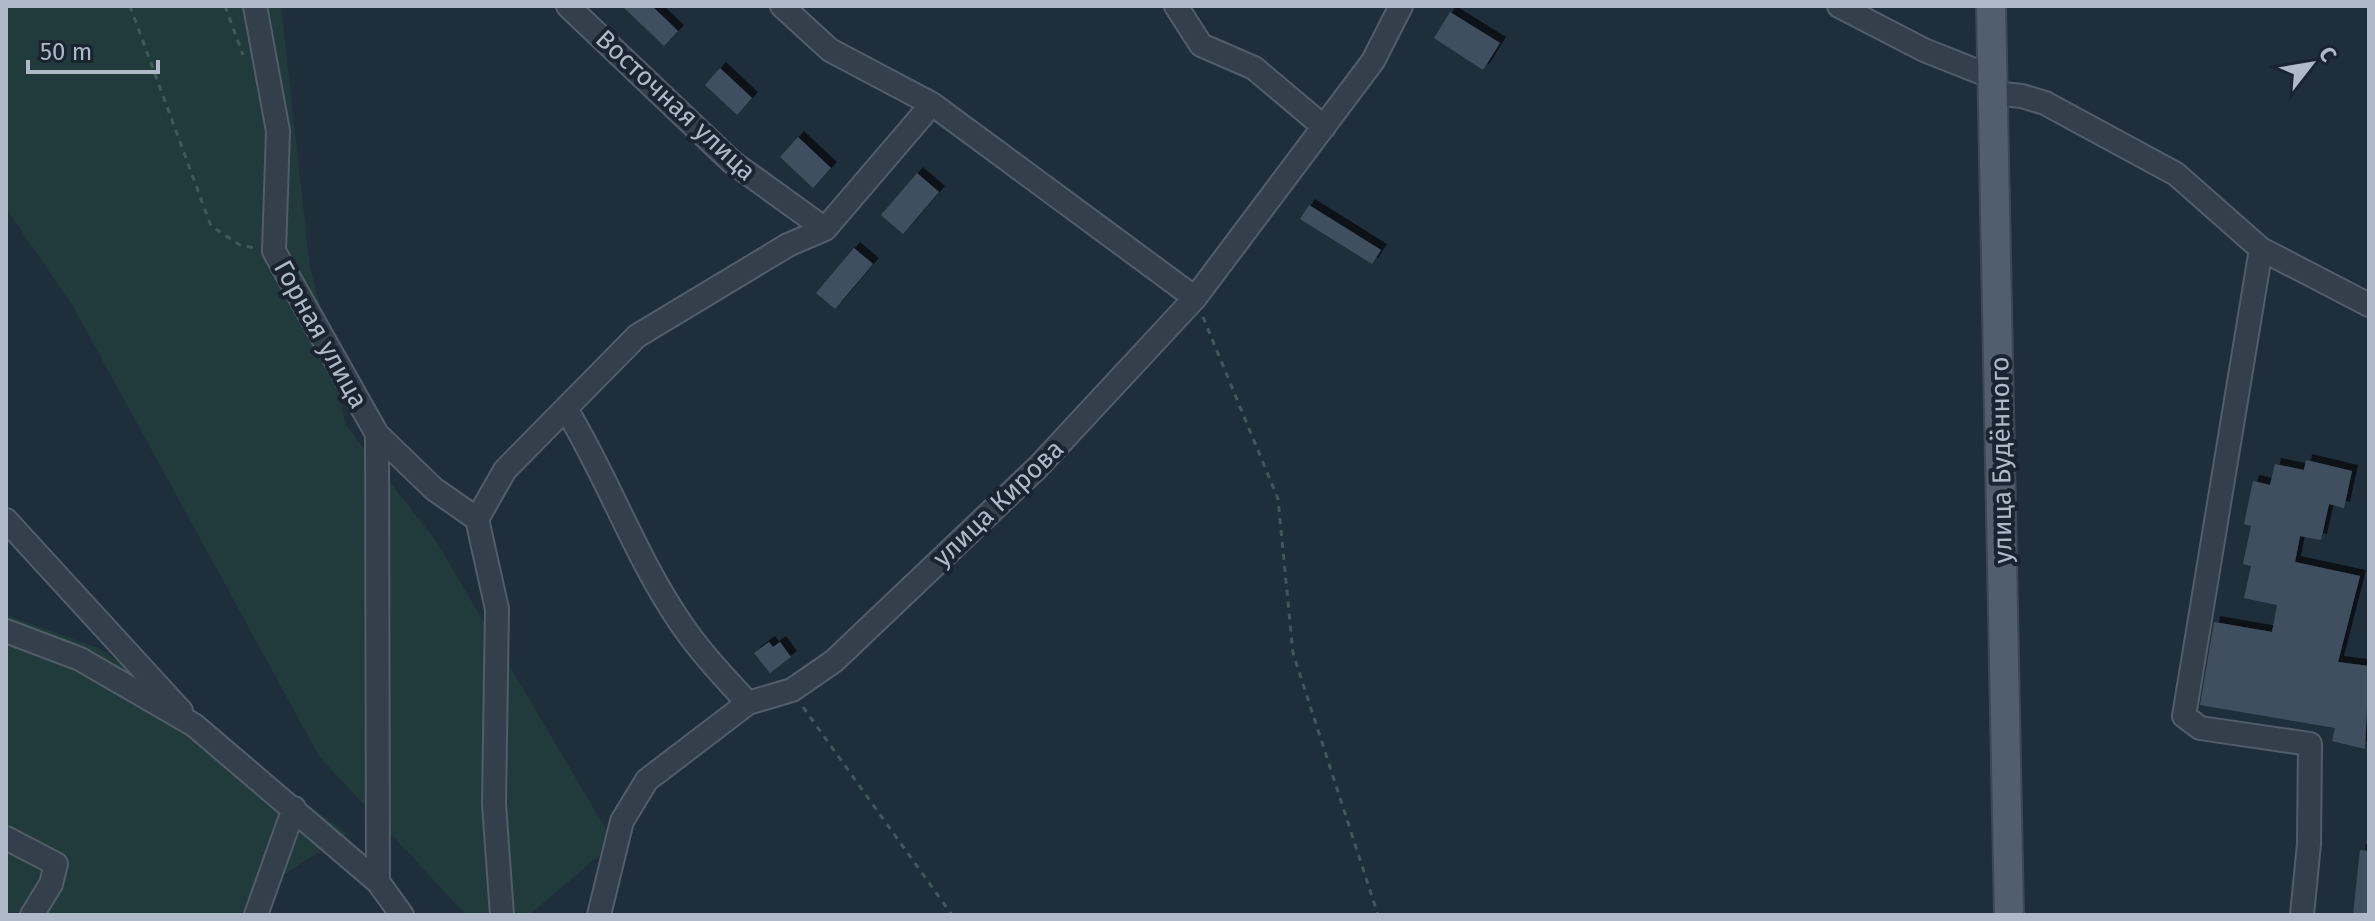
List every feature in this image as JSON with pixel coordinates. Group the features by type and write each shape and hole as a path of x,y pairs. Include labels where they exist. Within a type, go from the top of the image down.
{"main road":[{"name":"улица Будённого","path":"1991,6 2009,915"}],"street":[{"name":"Горная улица","path":"255,6 278,131 274,251 377,434 434,489 477,519"},
{"name":"Восточная улица","path":"568,6 732,162 825,229"},
{"path":"782,6 830,50 932,104 1195,298"},
{"path":"1176,6 1201,45 1254,68 1324,127"},
{"name":"улица Кирова","path":"599,915 622,821 647,780 748,703 792,690 834,661 1038,467 1195,298 1373,61 1401,6"},
{"path":"1839,6 1993,85 2045,103 2176,174 2261,249 2369,305"},
{"path":"502,915 494,804 497,609 477,519 505,470 637,336 788,245 825,229 932,104"},
{"path":"778,196 786,217 788,245"},
{"path":"2261,249 2184,716 2200,728 2310,744 2309,844 2302,915"},
{"path":"566,409 592,452 678,620 708,661 748,703"},
{"path":"377,434 378,882"},
{"path":"6,520 51,565 194,725 378,882 402,915"},
{"path":"6,631 80,659 194,725"},
{"path":"256,915 294,808"},
{"path":"6,838 56,864 51,884 32,915"}],"path":[{"path":"130,6 211,226 240,245 274,251"},
{"path":"1195,298 1278,499 1293,653 1378,915"},
{"path":"792,690 952,915"}],"green space":[{"path":"6,6 281,6 310,268 331,345 345,424 436,541 614,843 529,915 466,915 319,756 74,308 6,208"},
{"path":"6,615 101,649 347,834 266,886 253,915 6,915"}],"building":[{"path":"622,6 652,6 678,31 664,46"},
{"path":"1450,12 1500,43 1483,70 1434,38"},
{"path":"720,68 752,98 737,115 705,85"},
{"path":"798,137 831,168 813,188 780,157"},
{"path":"917,173 939,192 903,234 881,215"},
{"path":"1309,205 1381,250 1372,264 1300,219"},
{"path":"854,248 873,264 835,309 816,293"},
{"path":"2306,460 2352,471 2344,508 2329,504 2321,540 2300,536 2295,562 2360,576 2338,662 2369,666 2365,749 2332,741 2335,728 2200,705 2214,622 2272,632 2277,605 2244,598 2251,566 2243,564 2251,526 2244,524 2253,481 2270,485 2275,464 2304,470"},
{"path":"769,642 773,647 780,642 791,657 770,673 754,653"},
{"path":"2360,850 2369,851 2369,915 2353,915"}]}
